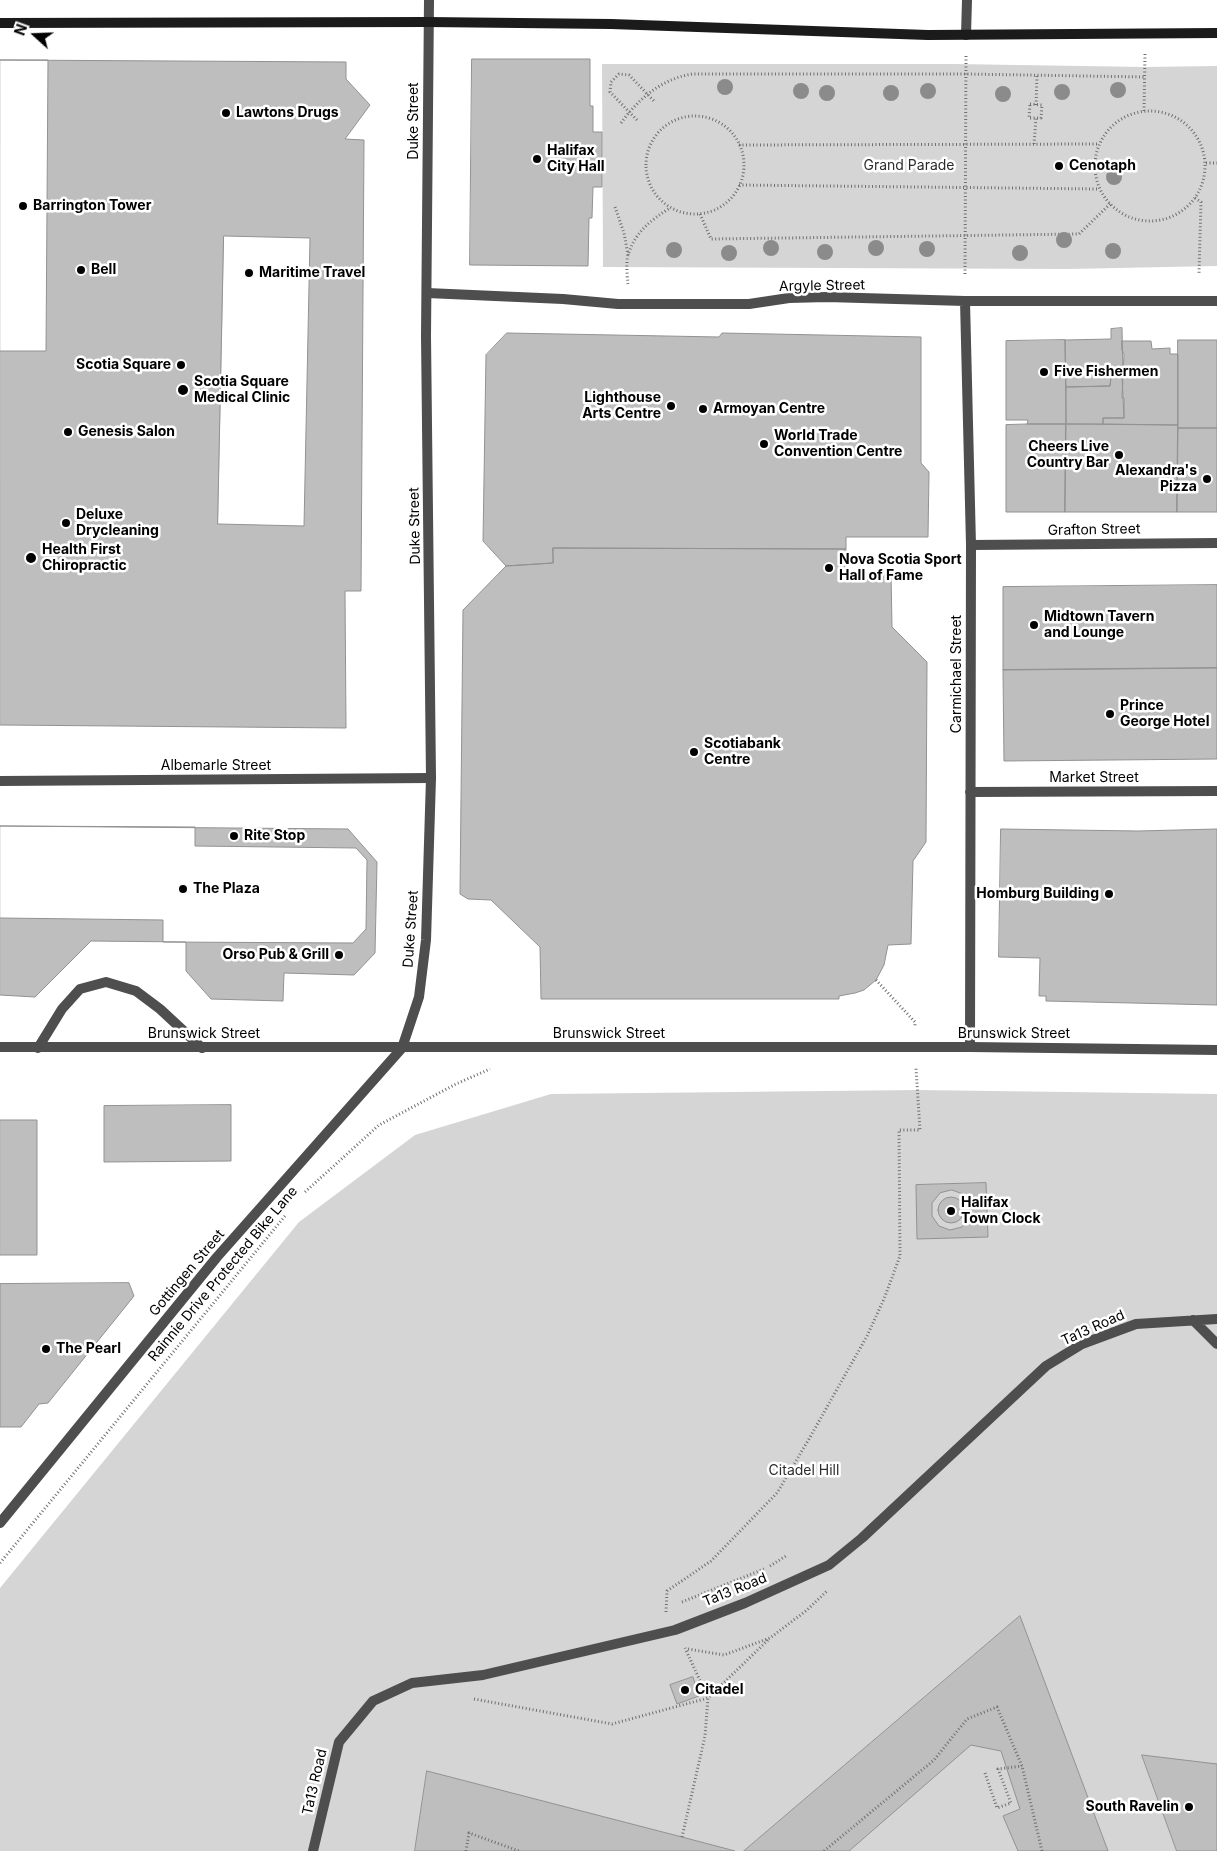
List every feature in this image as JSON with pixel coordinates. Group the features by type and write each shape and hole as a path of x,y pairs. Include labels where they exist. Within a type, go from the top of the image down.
{"main road":[{"path":"0,23 427,22 611,24 966,35 1217,33"}],"street":[{"name":"Duke Street","path":"402,1048 419,997 426,940 431,778 426,355 428,293 428,0"},
{"path":"966,35 967,0"},
{"name":"Argyle Street","path":"428,293 628,304 749,304 789,298 827,297 965,301 1217,301"},
{"name":"Carmichael Street","path":"965,301 971,545 970,1047"},
{"name":"Grafton Street","path":"971,545 1217,543"},
{"name":"Albemarle Street","path":"0,781 431,778"},
{"name":"Market Street","path":"970,792 1217,791"},
{"path":"38,1048 62,1009 80,988 106,982 136,991 160,1009 202,1048"},
{"name":"Brunswick Street","path":"0,1048 970,1047 1217,1050"},
{"name":"Gottingen Street","path":"0,1523 218,1257 402,1048"},
{"path":"1193,1320 1217,1344"},
{"name":"Ta13 Road","path":"313,1851 339,1742 373,1701 412,1683 482,1675 675,1630 829,1565 862,1538 1046,1366 1082,1344 1136,1324 1217,1320"}],"path":[{"path":"1144,111 1146,33"},
{"path":"965,274 966,35"},
{"path":"637,120 610,92 611,82 619,74 629,75 655,102"},
{"path":"621,123 647,94 667,81 692,74 966,74 1145,77"},
{"path":"1036,105 1037,75"},
{"path":"1030,104 1042,105 1042,118 1036,118 1029,118 1030,104"},
{"path":"1144,111 1162,111 1179,118 1193,130 1202,145 1206,163 1205,177 1196,198 1178,214 1161,221 1142,222 1124,216 1110,204 1099,189 1095,173 1095,157 1099,144 1111,126 1127,116 1144,111"},
{"path":"700,116 716,121 730,131 740,145 743,175 739,185 728,202 715,210 700,214 685,214 670,208 658,198 649,184 645,169 648,152 655,136 667,124 683,118 700,116"},
{"path":"1034,144 1036,118"},
{"path":"740,145 1099,144"},
{"path":"1206,163 1217,164"},
{"path":"739,185 1099,189"},
{"path":"1196,198 1202,202 1199,273"},
{"path":"700,214 712,239 1079,234 1110,204"},
{"path":"615,207 624,233 628,256 628,304"},
{"path":"628,256 637,237 648,222 670,208"},
{"path":"667,1591 711,1561 777,1493 844,1377 880,1306 900,1256 899,1130 920,1130 915,1022 876,980"},
{"name":"Rainnie Drive Protected Bike Lane","path":"301,1196 379,1126 456,1084 497,1066"},
{"name":"Rainnie Drive Protected Bike Lane","path":"0,1563 288,1211"},
{"path":"665,1609 771,1566 786,1556"},
{"path":"470,1698 612,1724 708,1698 770,1638"},
{"path":"682,1837 705,1736 708,1698"},
{"path":"824,1851 934,1760 967,1719 997,1707 1022,1766 1042,1851"},
{"path":"985,1773 997,1808 1011,1803 998,1769 1022,1766"},
{"path":"466,1851 469,1833 519,1851"}],"green space":[{"name":"Grand Parade","path":"602,64 1217,66 1217,266 1067,269 603,267"},
{"name":"Citadel Hill","path":"917,1090 1217,1094 1217,1851 0,1851 0,1588 299,1222 415,1135 551,1094"}],"building":[{"name":"Halifax City Hall","path":"472,59 590,59 590,106 593,106 593,132 602,132 602,187 593,187 592,218 589,218 588,266 470,265"},
{"name":"Scotia Square","path":"0,60 346,62 346,79 370,105 345,139 364,140 361,591 345,591 346,728 0,725"},
{"name":"Barrington Tower","path":"0,60 48,60 46,351 0,351"},
{"path":"224,236 310,238 304,526 218,524"},
{"path":"1122,328 1123,376 1111,377 1110,386 1066,387 1065,340 1111,339 1111,329"},
{"name":"Armoyan Centre","path":"507,333 719,337 722,333 921,337 921,463 929,472 928,537 846,537 846,549 553,548 553,563 506,566 483,541 486,355"},
{"path":"1065,340 1066,424 1027,424 1028,420 1006,420 1006,341"},
{"path":"1178,340 1217,340 1217,428 1178,428"},
{"path":"1122,341 1151,341 1152,349 1170,348 1170,354 1178,354 1178,425 1103,424 1103,418 1124,418 1124,398 1122,398 1124,354"},
{"path":"1122,376 1124,418 1103,418 1103,424 1066,424 1066,387 1110,386 1111,377"},
{"path":"1066,424 1065,512 1006,512 1006,425"},
{"path":"1066,424 1178,425 1177,512 1065,512"},
{"path":"1178,428 1217,428 1217,512 1177,512"},
{"name":"Scotiabank Centre","path":"553,548 846,549 845,574 891,574 892,627 927,662 926,842 913,861 911,944 888,945 884,965 876,980 864,990 839,996 839,999 541,999 540,947 491,900 468,899 460,894 463,610 506,566 553,563"},
{"path":"1217,585 1217,668 1003,670 1003,587"},
{"name":"Prince George Hotel","path":"1217,668 1217,759 1004,761 1003,670"},
{"name":"The Plaza","path":"0,826 195,827 195,846 356,848 367,860 366,929 353,943 163,942 163,920 0,918"},
{"name":"The Plaza","path":"0,826 348,829 377,862 375,953 354,975 284,973 283,1001 211,999 186,971 186,942 91,941 35,997 0,995"},
{"name":"Homburg Building","path":"1001,829 1138,831 1217,829 1217,1005 1046,1001 1046,996 1039,996 1040,958 999,957"},
{"path":"231,1105 231,1161 104,1162 104,1106"},
{"path":"0,1120 37,1120 37,1255 0,1255"},
{"path":"986,1183 988,1237 917,1239 916,1185","holes":["952,1190 963,1194 971,1204 970,1217 962,1227 950,1230 939,1226 932,1216 932,1203 940,1193"]},
{"path":"951,1197 960,1201 964,1210 960,1219 951,1223 942,1219 938,1210 942,1201"},
{"name":"The Pearl","path":"129,1283 134,1296 48,1403 39,1404 21,1427 0,1427 0,1284"},
{"path":"1020,1616 1108,1851 1018,1851 1003,1816 1020,1809 1001,1751 971,1745 849,1851 744,1851"},
{"name":"Citadel","path":"693,1677 699,1696 677,1704 670,1685"},
{"name":"South Ravelin","path":"1142,1755 1217,1764 1217,1851 1177,1851"},
{"path":"427,1771 682,1837 735,1851 415,1851"}],"place":[{"name":"Lawtons Drugs","path":"226,113"},
{"name":"Halifax City Hall","path":"537,159"},
{"name":"Cenotaph","path":"1059,166"},
{"name":"Barrington Tower","path":"23,206"},
{"name":"Bell","path":"81,270"},
{"name":"Maritime Travel","path":"249,273"},
{"name":"Scotia Square","path":"181,365"},
{"name":"Five Fishermen","path":"1044,372"},
{"name":"Scotia Square Medical Clinic","path":"183,390"},
{"name":"Lighthouse Arts Centre","path":"671,406"},
{"name":"Armoyan Centre","path":"703,409"},
{"name":"Genesis Salon","path":"68,432"},
{"name":"World Trade Convention Centre","path":"764,444"},
{"name":"Cheers Live Country Bar","path":"1119,455"},
{"name":"Alexandra's Pizza","path":"1207,479"},
{"name":"Deluxe Drycleaning","path":"66,523"},
{"name":"Health First Chiropractic","path":"31,558"},
{"name":"Nova Scotia Sport Hall of Fame","path":"829,568"},
{"name":"Midtown Tavern and Lounge","path":"1034,625"},
{"name":"Prince George Hotel","path":"1110,714"},
{"name":"Scotiabank Centre","path":"694,752"},
{"name":"Rite Stop","path":"234,836"},
{"name":"The Plaza","path":"183,889"},
{"name":"Homburg Building","path":"1109,894"},
{"name":"Orso Pub & Grill","path":"339,955"},
{"name":"Halifax Town Clock","path":"951,1211"},
{"name":"The Pearl","path":"46,1349"},
{"name":"Citadel","path":"685,1690"},
{"name":"South Ravelin","path":"1189,1807"}]}
